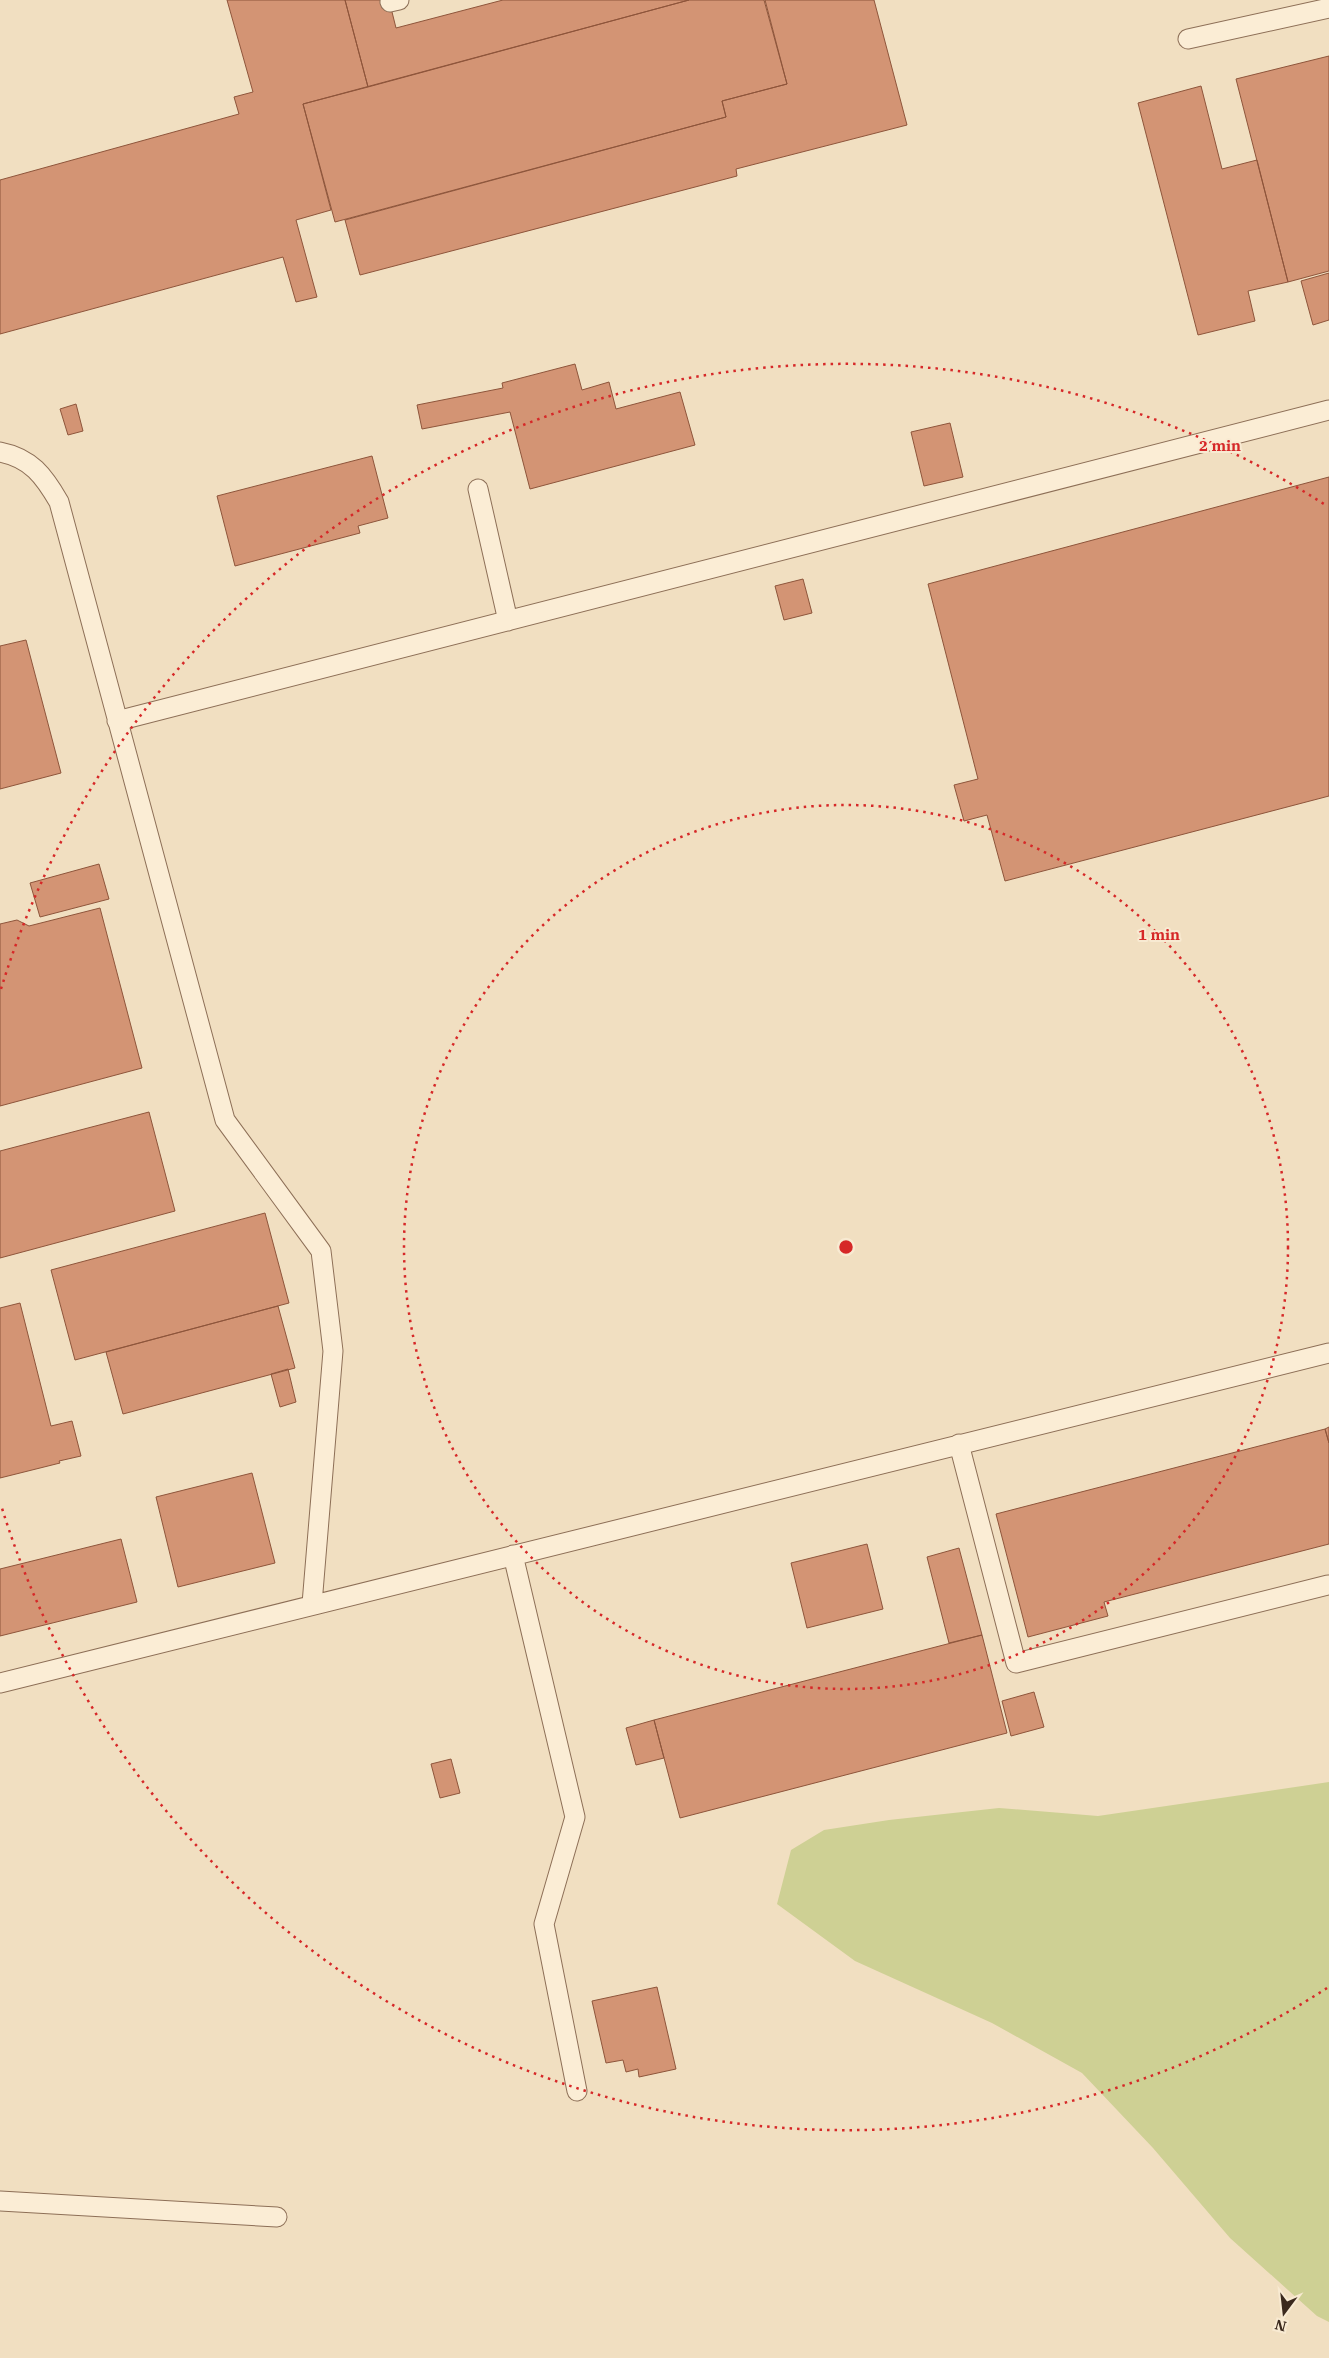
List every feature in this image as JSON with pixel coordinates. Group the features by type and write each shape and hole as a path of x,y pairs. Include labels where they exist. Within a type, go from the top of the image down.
{"lane":[{"path":"1188,39 1329,8"},
{"path":"117,721 1329,410"},
{"path":"0,452 14,455 44,475 59,502 225,1120 321,1251 333,1351 312,1604"},
{"path":"478,489 508,621"},
{"path":"0,1683 1329,1353"},
{"path":"959,1444 1016,1663 1328,1585"},
{"path":"513,1555 575,1817 544,1924 577,2091"},
{"path":"0,2201 277,2217"}],"green space":[{"path":"1329,1782 1329,2322 1317,2316 1230,2238 1153,2148 1082,2073 992,2023 855,1961 777,1904 791,1850 824,1830 889,1820 999,1808 1098,1816"}],"building":[{"path":"227,0 345,0 368,87 303,104 331,210 296,220 317,297 296,302 283,257 0,334 0,180 239,114 234,97 253,92"},
{"path":"345,0 389,0 396,28 503,0 689,0 368,87"},
{"path":"689,0 764,0 787,84 722,101 726,117 335,222 303,104"},
{"path":"765,0 874,0 907,125 736,169 737,176 360,275 345,220 726,117 722,101 787,84"},
{"path":"1329,56 1329,271 1288,282 1236,79"},
{"path":"1201,86 1222,169 1257,160 1288,282 1248,291 1255,321 1198,335 1138,103"},
{"path":"1329,273 1329,320 1313,325 1301,281"},
{"path":"575,364 582,390 609,382 616,409 680,392 695,445 530,489 510,412 422,429 417,405 503,388 502,383"},
{"path":"76,404 83,431 68,435 60,409"},
{"path":"950,423 963,477 924,486 911,432"},
{"path":"372,456 388,518 358,526 360,533 235,566 217,496"},
{"path":"1329,477 1329,796 1005,881 987,815 964,821 954,785 978,779 928,584"},
{"path":"803,579 812,613 784,620 775,586"},
{"path":"26,640 61,773 0,789 0,646"},
{"path":"99,864 109,899 40,917 30,883"},
{"path":"100,908 142,1068 0,1106 0,924 17,920 29,926"},
{"path":"149,1112 175,1211 0,1258 0,1151"},
{"path":"265,1213 289,1303 75,1360 51,1270"},
{"path":"20,1303 51,1426 72,1421 81,1456 0,1478 0,1308"},
{"path":"278,1306 295,1368 123,1414 106,1352"},
{"path":"288,1369 296,1402 280,1407 271,1374"},
{"path":"1329,1427 1329,1443 1325,1429"},
{"path":"1325,1429 1329,1443 1329,1544 1104,1602 1108,1616 1028,1637 996,1514"},
{"path":"252,1473 275,1563 178,1587 156,1497"},
{"path":"121,1539 137,1602 0,1636 0,1569"},
{"path":"867,1544 883,1609 807,1628 791,1563"},
{"path":"959,1548 982,1635 949,1643 927,1557"},
{"path":"982,1635 1007,1733 680,1818 654,1720"},
{"path":"1034,1692 1044,1727 1011,1736 1002,1701"},
{"path":"654,1720 664,1758 636,1765 626,1728"},
{"path":"451,1759 460,1793 440,1798 431,1764"},
{"path":"657,1987 676,2069 639,2077 638,2069 626,2072 623,2060 606,2063 592,2001"}]}
